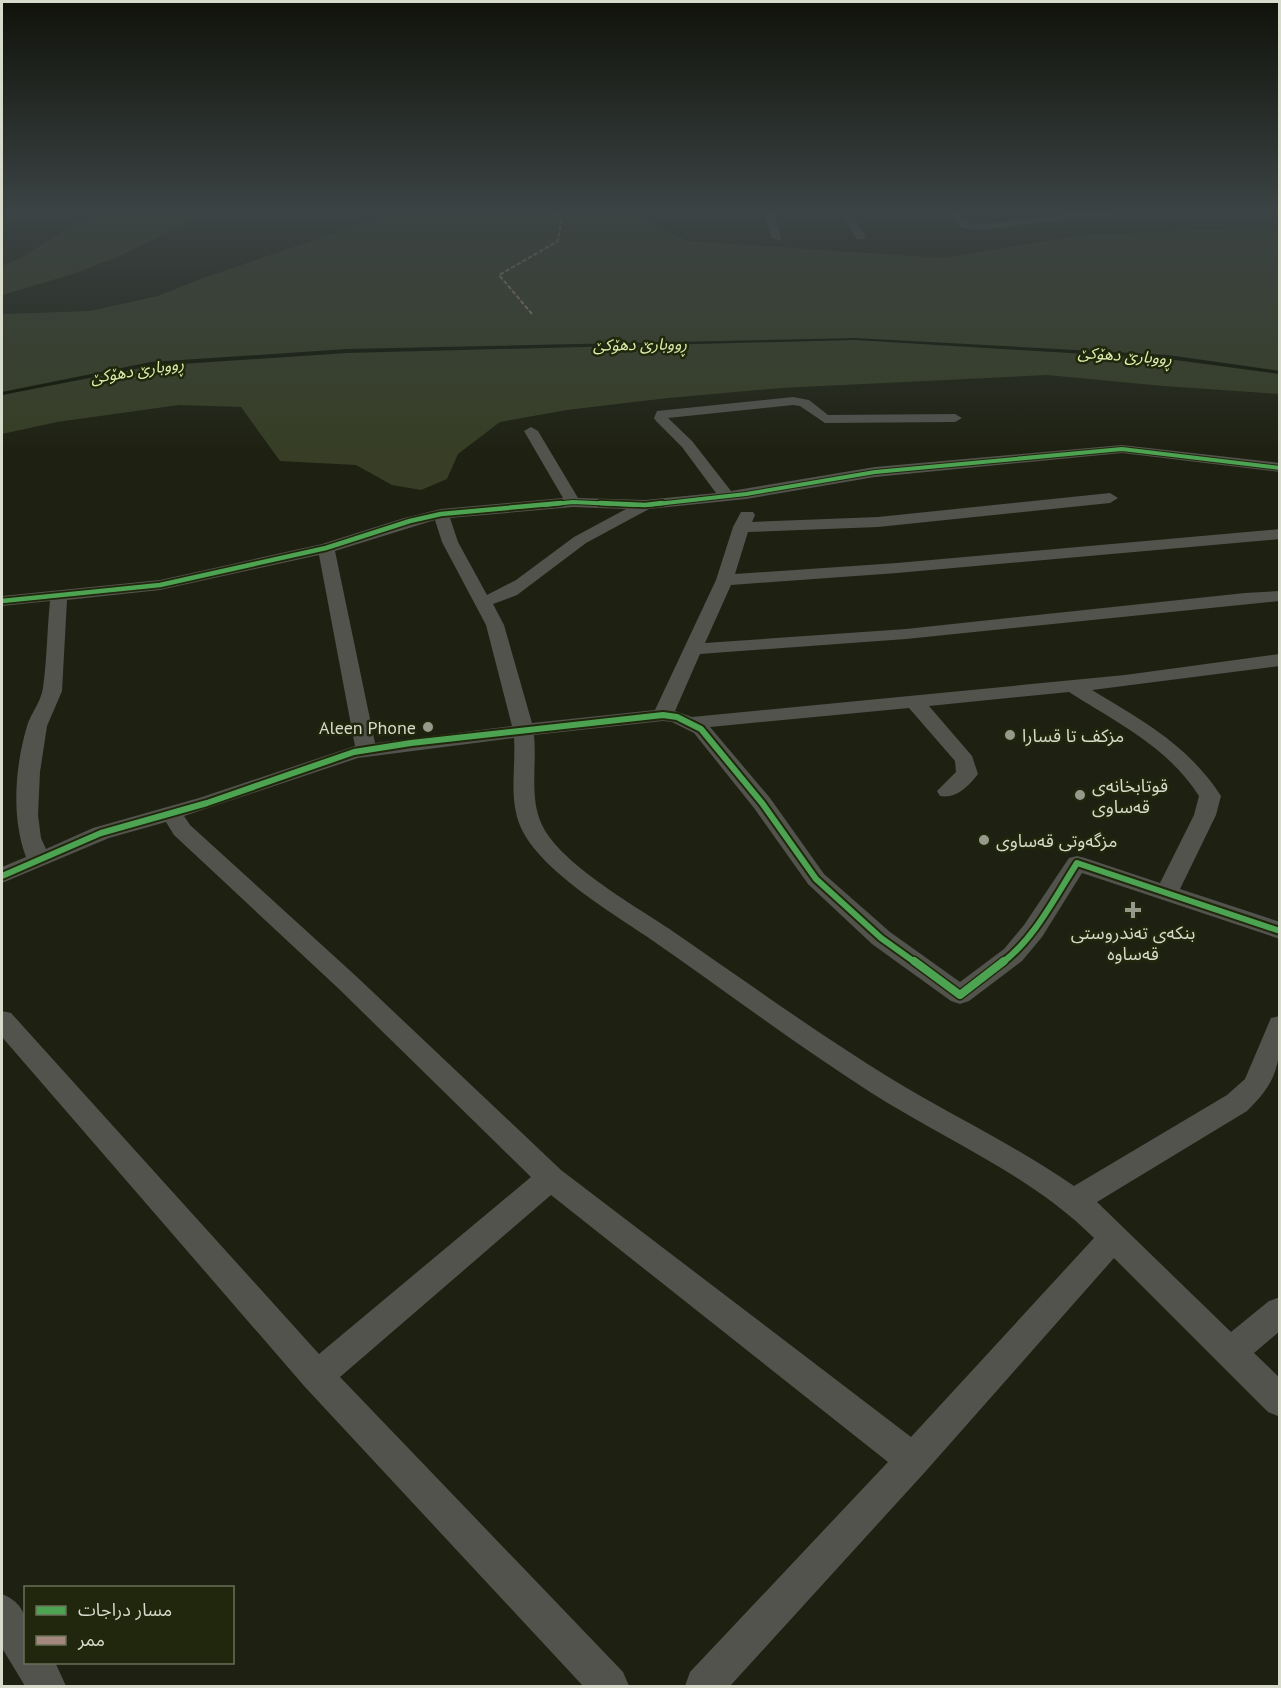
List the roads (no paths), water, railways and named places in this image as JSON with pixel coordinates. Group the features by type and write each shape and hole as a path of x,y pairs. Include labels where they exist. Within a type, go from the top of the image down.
{"street":[{"path":"726,495 687,444 661,418 662,414 794,401 804,403 825,419 955,418"},
{"path":"531,431 573,502"},
{"path":"2,601 160,585 326,548 410,520 441,514 573,502 645,504 746,494 875,472 1122,448 1280,468"},
{"path":"663,715 725,580 741,527 750,509 746,494"},
{"path":"741,527 878,522 1110,498"},
{"path":"482,602 515,591 579,541 645,504"},
{"path":"441,514 450,542 495,625 524,731 526,759 523,793 530,824 547,850 597,891 880,1085 1034,1174 1073,1202 1280,1401"},
{"path":"725,580 897,568 1280,534"},
{"path":"326,548 366,750"},
{"path":"38,858 30,837 27,815 29,771 37,726 52,691 59,594"},
{"path":"695,649 906,634 1245,598 1280,597"},
{"path":"2,876 38,858 101,833 171,813 327,760 366,750 663,715 692,723 1072,686 1280,660"},
{"path":"1072,686 1164,744 1201,780 1209,796 1205,815 1167,893"},
{"path":"913,700 965,760 967,774 948,791"},
{"path":"692,723 707,736 762,803 816,879 881,938 960,995 1013,955 1033,931 1077,863 1280,931"},
{"path":"171,813 182,830 348,983 551,1178 913,1460"},
{"path":"2,1020 317,1376 609,1686"},
{"path":"1073,1202 1236,1103 1256,1085 1280,1025"},
{"path":"317,1376 551,1178"},
{"path":"704,1686 913,1460 1113,1238"},
{"path":"1230,1353 1280,1311"},
{"path":"2,1613 24,1649"},
{"path":"33,1664 47,1686"}],"waterway":[{"name":"ڕووبارێ دهۆكێ","path":"2,394 151,364 347,351 855,339 1168,357 1280,373"}],"place":[{"name":"Aleen Phone","path":"428,727"},
{"name":"مزكف تا قسارا","path":"1010,735"},
{"name":"قوتابخانەی قەساوی","path":"1080,795"},
{"name":"مزگەوتی قەساوی","path":"984,840"},
{"name":"بنکەی تەندروستی قەساوە","path":"1133,910"}]}
